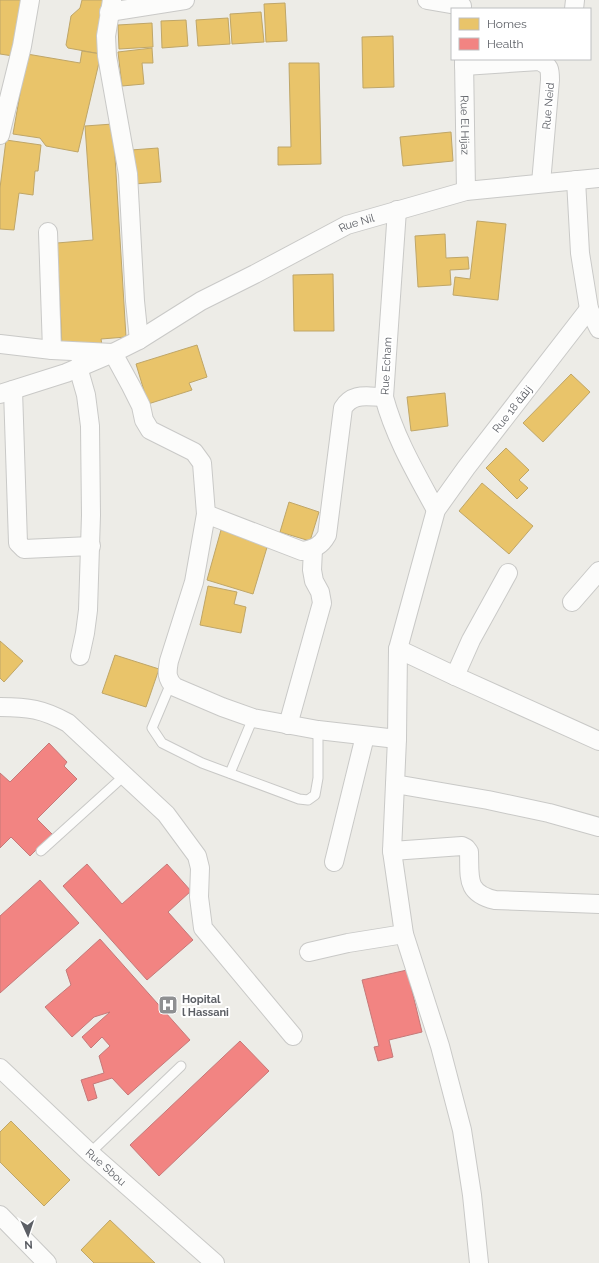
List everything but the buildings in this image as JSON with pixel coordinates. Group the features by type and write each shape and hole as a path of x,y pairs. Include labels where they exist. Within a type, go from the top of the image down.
{"street":[{"path":"0,135 22,46 30,0"},
{"path":"139,340 135,301 128,174 107,56 106,36 111,6 185,0"},
{"path":"427,0 462,5"},
{"name":"Rue Neid","path":"464,62 539,61 546,64 550,69 541,183"},
{"name":"Rue El Hijaz","path":"464,62 466,191"},
{"name":"Rue Nil","path":"6,392 66,373 113,353 139,340 201,301 347,225 466,191 599,178"},
{"path":"576,180 580,253 589,309 599,328"},
{"name":"Rue Echam","path":"397,210 384,397 390,420 401,446 436,510"},
{"path":"48,232 52,350"},
{"name":"Rue 18 زنقة","path":"436,510 466,468 589,309"},
{"path":"0,344 52,350 113,353 141,406 144,420 150,430 194,452 202,463 206,514 194,582 169,661 167,674 170,683 175,687 222,707 253,718 318,730 397,739"},
{"path":"78,367 86,395 90,426 91,546 88,610 80,656"},
{"path":"6,392 18,543 24,549 91,546"},
{"path":"206,514 302,551 313,549 322,543 326,535 343,408 351,399 359,396 384,397"},
{"path":"436,510 398,649 397,739 392,851 404,934 440,1046 462,1130 472,1195 479,1263"},
{"path":"288,725 322,603 320,592 314,581 312,570 313,549"},
{"path":"572,602 599,571"},
{"path":"455,676 471,640 508,573"},
{"path":"398,649 599,741"},
{"path":"0,707 40,710 68,723 166,814 197,856 200,868 199,897 202,928 294,1036"},
{"path":"334,862 365,736"},
{"path":"395,784 549,813 599,827"},
{"path":"392,851 462,846 469,852 471,884 476,892 484,897 495,900 586,905 599,904"},
{"path":"309,952 348,943 404,934"},
{"name":"Rue Sbou","path":"0,1068 90,1153 215,1263"},
{"path":"0,1215 47,1263"}],"lane":[{"path":"170,683 152,728 162,743 202,763 299,800 308,800 315,795 318,778 318,730"},
{"path":"230,773 253,718"},
{"path":"41,851 124,776"},
{"path":"90,1153 181,1066"}],"place":[{"name":"Hopital l Hassani","path":"168,1005"}]}
